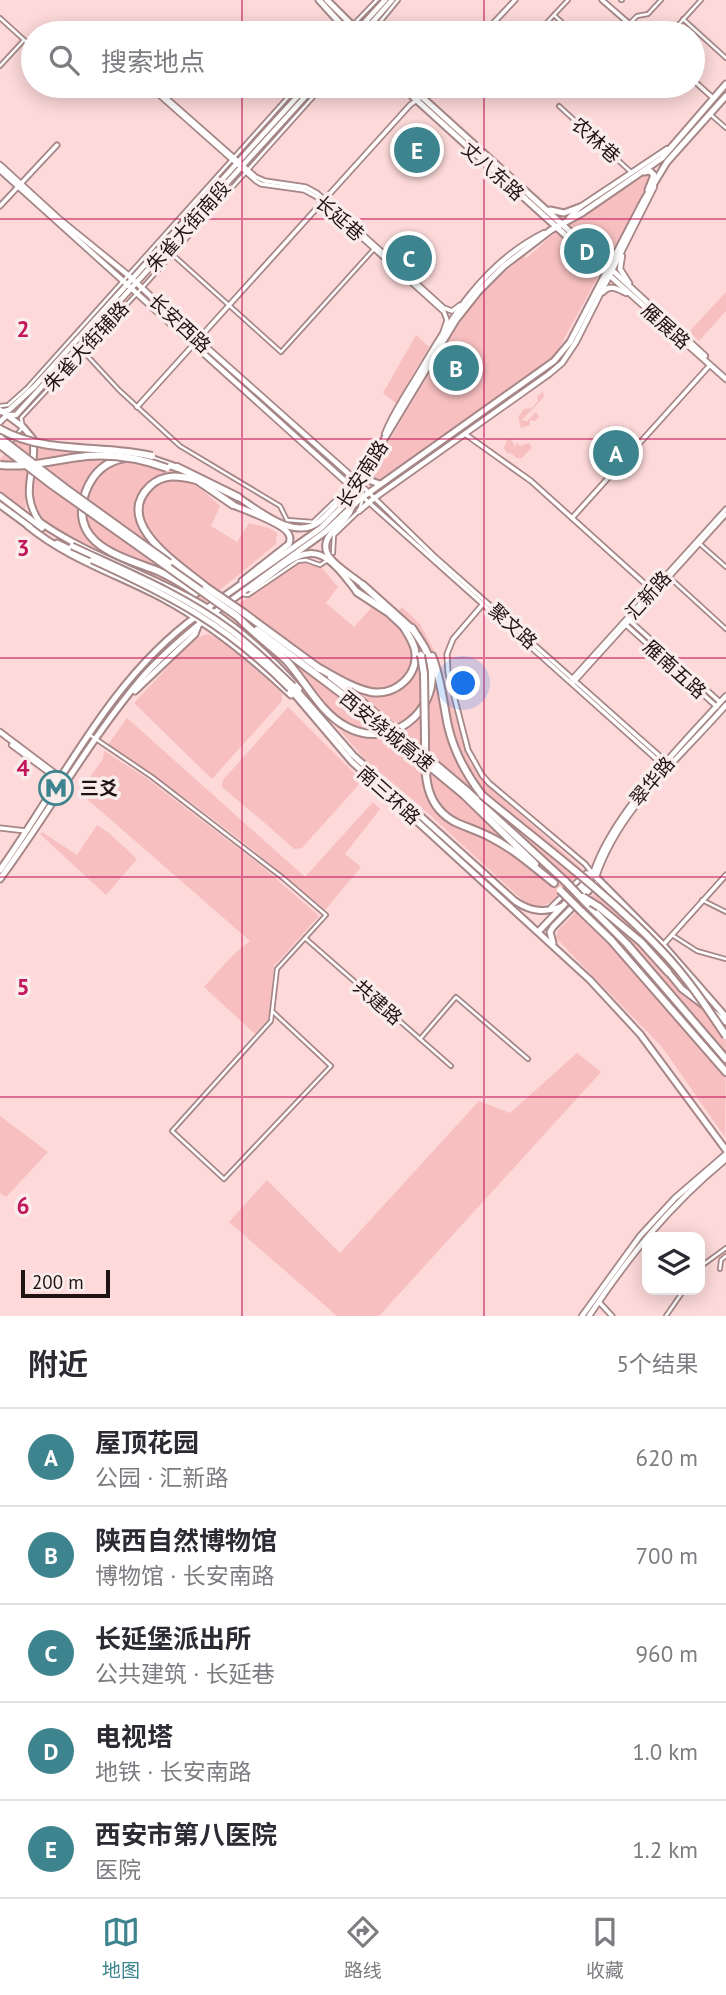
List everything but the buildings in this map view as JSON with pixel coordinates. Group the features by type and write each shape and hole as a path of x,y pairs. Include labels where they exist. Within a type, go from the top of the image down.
{"highway":[{"path":"0,429 17,438 40,444 131,451 152,456 238,497"},
{"name":"西安绕城高速","path":"0,438 128,534 317,667 392,725 448,773 578,894 627,944 726,1059"},
{"name":"西安绕城高速","path":"0,445 292,656 388,730 505,833 611,940 726,1072"},
{"path":"0,465 88,456 131,458 196,480 233,505"},
{"path":"178,468 145,457 131,457 112,461 98,471 92,478 82,503 89,532 102,548 112,554 160,572 226,609"},
{"path":"168,472 143,493 139,506 140,521 144,531 158,547 206,587"},
{"path":"363,585 423,641 437,669 453,742 473,783 482,795 570,867 661,950 700,997 726,1036"},
{"path":"357,592 389,613 417,644 424,674 425,774 431,799 445,816 512,849 554,883"},
{"path":"238,617 287,662 334,718 347,727 374,734 386,734 412,721 429,693 431,666 428,654 412,628"},
{"path":"317,667 354,686 388,692 403,684 419,657"},
{"path":"578,894 599,907 641,942 668,972"}],"main road":[{"path":"319,0 342,21"},
{"path":"327,0 345,21"},
{"path":"365,21 385,0"},
{"path":"367,21 392,0"},
{"name":"长安南路","path":"0,870 129,695 164,656 236,592 321,528 345,504 464,308 499,271 555,227 665,156 726,84"},
{"name":"长安南路","path":"0,879 89,734 147,661 207,608 236,592 325,532 363,497 371,498 387,481 554,361 570,342 644,200 670,159 726,96"},
{"name":"朱雀大街南段","path":"0,422 2,411 16,415 79,347 297,98"},
{"name":"朱雀大街南段","path":"239,165 303,98"},
{"name":"丈八东路","path":"418,99 537,201 555,227"},
{"name":"丈八东路","path":"418,99 555,227"},
{"path":"537,201 557,213 567,213 661,155 677,139"},
{"name":"长安西路","path":"0,164 131,285 359,483"},
{"name":"长安西路","path":"0,170 128,275 131,285"},
{"path":"640,174 650,171 654,176 644,200"},
{"path":"359,511 371,498 436,455 562,363 597,302 609,271 624,249 654,186"},
{"path":"569,218 580,207"},
{"path":"383,440 391,420 462,304 500,262 522,245 555,227 609,271"},
{"path":"624,249 621,271 638,297"},
{"name":"雁展路","path":"609,271 726,377"},
{"name":"长安西路","path":"131,285 142,288 355,490"},
{"path":"597,302 606,290 612,287 638,297"},
{"name":"雁展路","path":"638,297 726,377"},
{"path":"2,411 23,427"},
{"name":"南三环路","path":"23,427 31,434 34,442 29,491 32,506 50,534"},
{"path":"420,458 436,455"},
{"path":"371,461 369,480 378,485 387,481"},
{"path":"238,497 295,529 307,529 317,524 346,495 355,490"},
{"name":"南三环路","path":"0,496 50,534 171,592 248,644 319,716 353,755 515,901 524,907 543,911"},
{"path":"354,504 350,514 327,536 325,553 363,585"},
{"name":"南三环路","path":"0,505 28,526 149,586 209,620 241,643 292,688 352,762 470,871 541,932 590,980 640,1034 726,1151"},
{"path":"233,505 281,527 290,539 289,544 248,573 236,592"},
{"path":"40,522 73,542 190,597 214,612 282,670 312,703 319,716"},
{"path":"28,526 70,554 131,582 195,617 247,654 308,711"},
{"path":"236,592 258,585 303,553 314,552 326,558 357,592"},
{"name":"翠华路","path":"595,876 628,816 667,766 722,707 726,696"},
{"name":"雁南五路","path":"722,707 726,715"},
{"path":"0,734 66,783"},
{"path":"541,932 563,906 595,876"},
{"path":"541,932 595,876"},
{"path":"595,876 663,945 726,1020"},
{"path":"556,947 550,932 594,886 595,876"},
{"path":"543,911 563,906"},
{"path":"668,972 690,995 726,1020"},
{"path":"589,1316 624,1264 658,1223 726,1151"},
{"path":"582,1316 640,1236 675,1198 726,1151"}],"street":[{"path":"362,21 377,0"},
{"path":"381,21 398,0"},
{"path":"495,21 515,0"},
{"path":"548,21 568,0"},
{"path":"602,0 626,21"},
{"path":"632,21 637,16 648,14 661,0"},
{"path":"683,19 701,0"},
{"path":"554,15 560,21"},
{"path":"0,18 21,37"},
{"path":"705,39 726,58"},
{"path":"0,66 21,43"},
{"path":"705,91 713,98"},
{"name":"长延巷","path":"165,98 239,165 260,180 306,187 444,308 452,311 462,304"},
{"name":"朱雀大街辅路","path":"142,288 172,254 289,98"},
{"name":"朱雀大街辅路","path":"128,275 310,98"},
{"path":"137,407 418,99"},
{"name":"农林巷","path":"559,107 632,173"},
{"path":"710,114 726,128"},
{"path":"0,206 57,145"},
{"name":"长延巷","path":"323,201 444,312 447,320 442,333"},
{"path":"172,254 281,352 374,249"},
{"name":"朱雀大街辅路","path":"0,454 23,427 20,418 131,285"},
{"name":"朱雀大街辅路","path":"2,411 131,285"},
{"path":"79,347 137,407 180,446 280,506 286,521 313,522 341,495 355,490 363,497 359,511 334,535 333,553"},
{"path":"572,519 710,365"},
{"path":"465,434 531,481 653,591"},
{"name":"聚文路","path":"359,483 371,498 667,766"},
{"name":"汇新路","path":"627,621 726,512"},
{"name":"汇新路","path":"573,681 726,512"},
{"path":"700,543 726,568"},
{"path":"236,592 248,594 298,561 306,560 320,565 327,561"},
{"path":"668,576 726,629"},
{"path":"485,602 453,639 447,654 448,673 468,750 489,782 585,864 595,876"},
{"name":"雁南五路","path":"627,621 722,707"},
{"path":"89,734 159,782 283,877 326,915 277,969 272,1011 271,1021 172,1131 224,1179 331,1066 272,1011"},
{"path":"0,828 28,832"},
{"path":"543,911 554,906 586,873 595,876"},
{"path":"663,945 726,875"},
{"path":"702,901 726,912"},
{"path":"672,934 697,951 726,959"},
{"name":"共建路","path":"304,938 451,1066"},
{"path":"420,1039 456,998 528,1059"},
{"path":"705,1263 726,1248"},
{"path":"720,1269 721,1260 726,1256"},
{"path":"666,1316 681,1295"},
{"path":"599,1302 612,1316"}],"shaded area":[{"path":"648,174 651,176 649,183 558,350 550,359 380,483 374,483 370,473 461,320 482,293 523,256 527,258 550,237"},
{"path":"726,292 726,311 699,341 689,332"},
{"path":"416,335 429,347 397,404 383,393"},
{"path":"543,391 544,397 522,420 527,421 536,412 539,417 535,421 530,420 530,425 521,428 518,417 524,409 532,408"},
{"path":"24,432 30,436 31,445 24,510 0,491 0,459"},
{"path":"508,438 515,448 516,443 520,446 529,443 532,447 522,458 516,458 504,448"},
{"path":"38,445 129,453 172,471 172,477 193,484 209,495 220,506 211,526 237,542 249,523 269,528 277,533 276,544 204,603 163,580 68,538 39,516 33,504 31,490"},
{"path":"298,564 321,567 338,587 326,603 354,627 372,607 392,618 402,607 420,624 436,654 470,763 490,788 582,869 554,900 530,907 418,804 366,761 281,661 225,613"},
{"path":"207,634 223,641 282,693 282,701 212,779 134,703 194,639"},
{"path":"288,707 362,781 302,848 294,849 222,787 223,780"},
{"path":"127,718 305,877 373,802 380,809 345,854 361,867 325,910 219,824 164,783 107,746"},
{"path":"104,751 146,778 265,869 319,916 274,966 268,1020 255,1034 204,987 233,955 250,941 79,792 103,759"},
{"path":"97,825 137,859 106,895 40,834 42,832 77,855"},
{"path":"597,891 603,891 726,1026 725,1137 662,1047 556,938 558,930"},
{"path":"577,1053 601,1072 379,1316 337,1316 229,1222 267,1180 340,1253 479,1101 510,1113"},
{"path":"0,1116 48,1152 6,1197 0,1193"}],"place":[{"name":"西安市第八医院","path":"417,150"},
{"name":"电视塔","path":"587,251"},
{"name":"长延堡派出所","path":"409,258"},
{"name":"陕西自然博物馆","path":"456,368"},
{"name":"屋顶花园","path":"616,453"},
{"name":"三爻","path":"56,788"}]}
